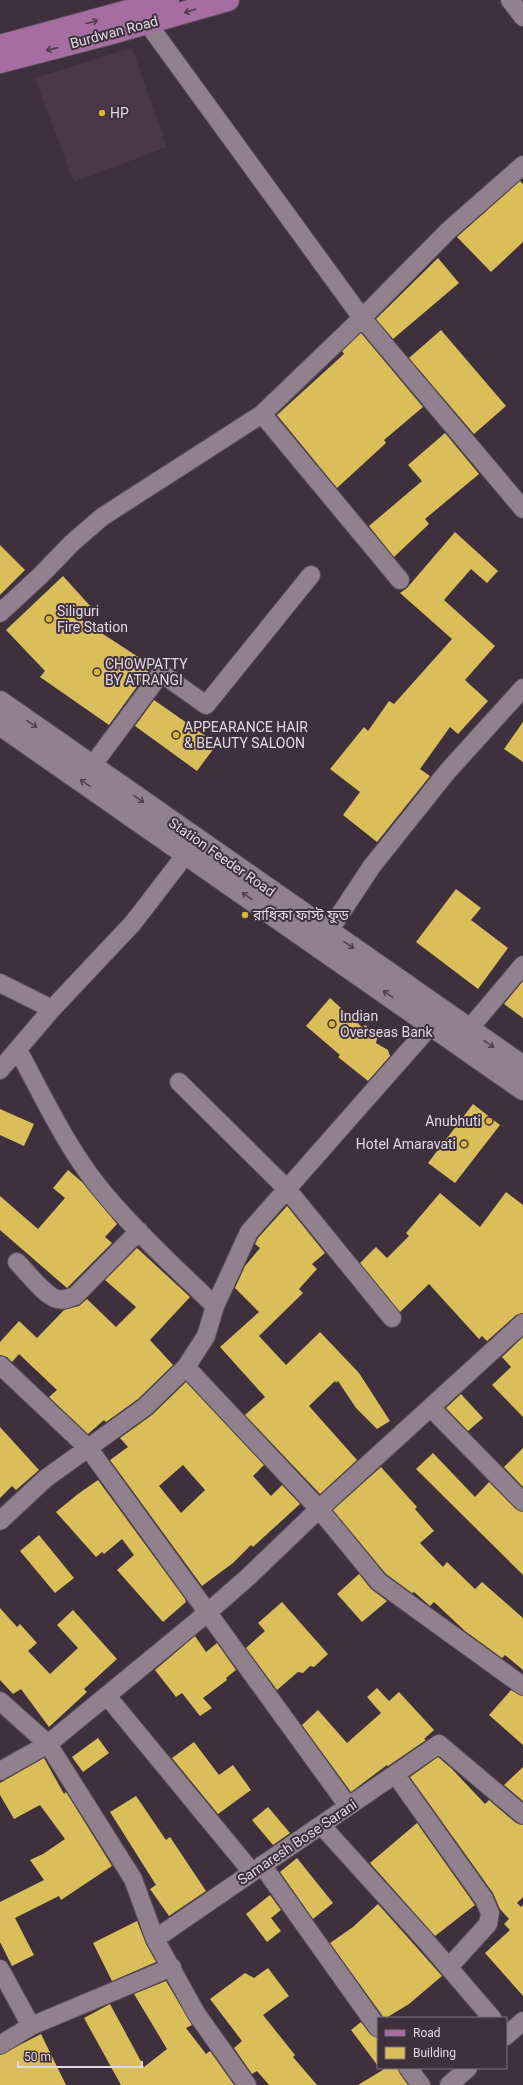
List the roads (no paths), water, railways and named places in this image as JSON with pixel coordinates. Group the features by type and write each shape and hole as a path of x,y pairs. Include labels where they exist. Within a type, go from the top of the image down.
{"main road":[{"name":"Burdwan Road","path":"0,46 168,0"},
{"name":"Burdwan Road","path":"0,62 148,24 228,0"}],"street":[{"path":"510,0 523,17"},
{"path":"148,24 362,318 523,509"},
{"path":"0,613 41,575 72,543 102,517 262,414 362,318 449,230 523,165"},
{"path":"262,414 400,580"},
{"path":"92,766 161,673 206,705 311,576"},
{"path":"329,931 372,866 447,772 523,688"},
{"name":"Station Feeder Road","path":"0,702 329,931 438,1018 523,1089"},
{"name":"Station Feeder Road","path":"0,724 186,854 438,1018 469,1029 523,1067"},
{"path":"0,1070 52,1009 133,923 186,854"},
{"path":"469,1029 523,965"},
{"path":"0,984 52,1009"},
{"path":"0,1520 46,1479 89,1449 145,1406 186,1367 206,1336 215,1306 249,1232 286,1188 438,1018"},
{"path":"18,1050 72,1149 107,1198 215,1306"},
{"path":"179,1082 286,1188 392,1318"},
{"path":"17,1262 46,1292 56,1299 66,1300 75,1296 139,1231"},
{"path":"0,1771 48,1744 208,1613 318,1509 523,1324"},
{"path":"0,1365 89,1449 348,1806"},
{"path":"186,1367 318,1509 379,1582 523,1686"},
{"path":"431,1408 523,1502"},
{"path":"106,1696 257,1869 377,2027"},
{"path":"0,1701 48,1744 133,1879 154,1939 172,1967 196,2013 247,2085"},
{"name":"Samaresh Bose Sarani","path":"154,1939 439,1744 523,1815"},
{"path":"395,1774 484,1898 490,1912 488,1924 448,1967"},
{"path":"321,1825 491,2017"},
{"path":"0,2045 31,2026 172,1967"},
{"path":"0,1969 31,2026"},
{"path":"507,2034 523,2021"},
{"path":"409,2069 421,2085"},
{"path":"449,2085 467,2069"}],"place":[{"name":"HP","path":"102,113"},
{"name":"Siliguri Fire Station","path":"49,619"},
{"name":"CHOWPATTY BY ATRANGI","path":"97,672"},
{"name":"APPEARANCE HAIR & BEAUTY SALOON","path":"176,735"},
{"name":"রাধিকা ফাস্ট ফুড","path":"245,915"},
{"name":"Indian Overseas Bank","path":"332,1024"},
{"name":"Anubhuti","path":"489,1121"},
{"name":"Hotel Amaravati","path":"464,1144"}]}
